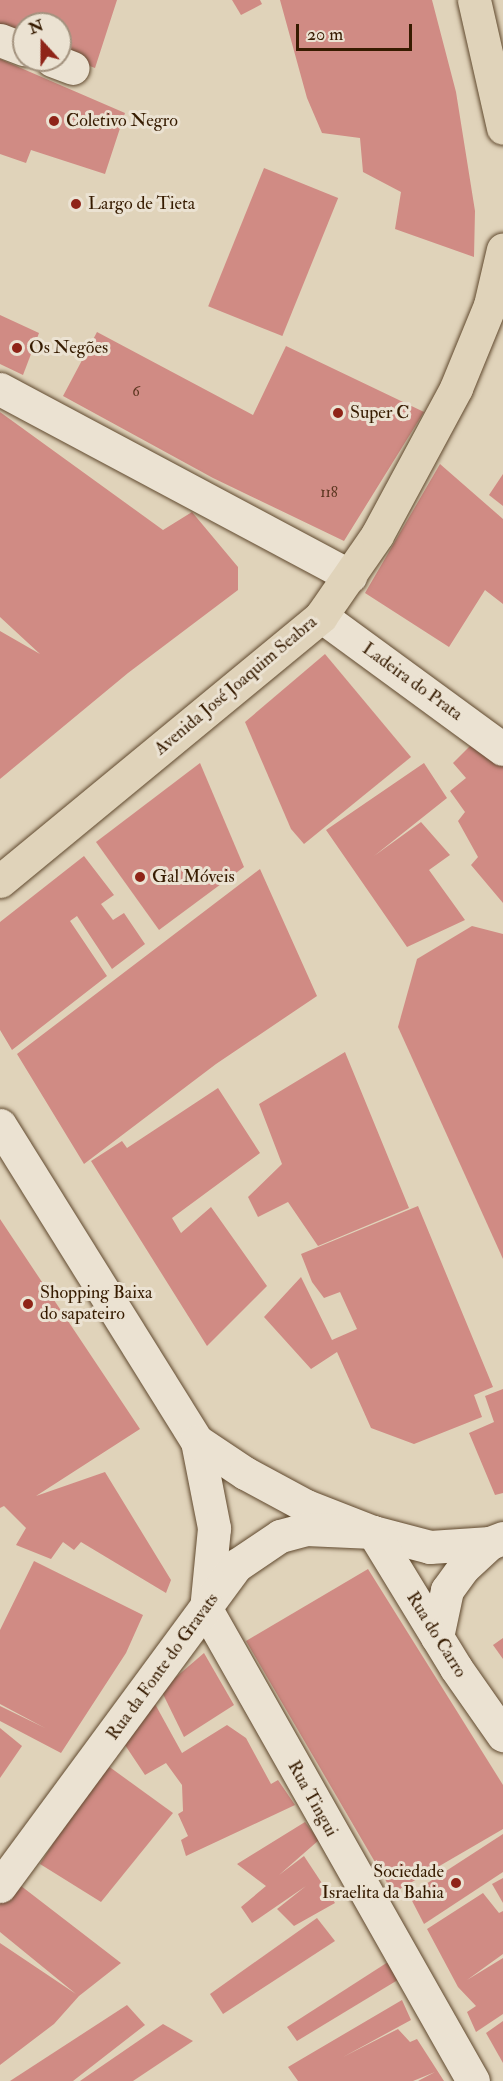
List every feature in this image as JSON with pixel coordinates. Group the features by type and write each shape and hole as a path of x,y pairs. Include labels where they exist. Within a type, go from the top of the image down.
{"main road":[{"path":"474,0 503,128"},
{"name":"Avenida José Joaquim Seabra","path":"0,881 321,616 350,576 456,388 490,305 503,249"}],"street":[{"path":"0,389 350,576"},
{"name":"Ladeira do Prata","path":"321,616 503,749"},
{"path":"0,1125 197,1441 214,1528 206,1609"},
{"path":"197,1441 245,1473 306,1506 373,1532 430,1547 496,1541"},
{"name":"Rua da Fonte do Gravats","path":"0,1886 237,1565 280,1536 306,1529 373,1532"},
{"name":"Rua do Carro","path":"373,1532 437,1637 503,1736"},
{"path":"437,1637 447,1590 462,1569 496,1541"},
{"name":"Rua Tingui","path":"206,1609 474,2081"}],"building":[{"path":"0,0 117,0 95,68 72,59 72,12 12,12 12,35 0,30"},
{"path":"232,0 260,0 262,4 241,15"},
{"path":"280,0 432,0 456,92 475,211 474,257 395,229 401,192 363,172 360,138 322,133 307,98"},
{"path":"0,59 12,64 12,72 30,72 125,113 105,174 31,150 26,163 0,154"},
{"path":"264,168 338,198 282,336 208,306"},
{"name":"Os Negões","path":"0,315 39,333 23,375 0,364"},
{"path":"97,332 253,415 286,346 424,412 344,541 213,478 63,396"},
{"path":"0,412 163,530 192,512 238,567 238,590 128,673 0,779 0,631 40,654 0,617"},
{"path":"440,464 503,519 503,604 485,590 449,647 365,593"},
{"path":"503,474 503,506 489,495"},
{"path":"325,654 411,757 304,844 291,829 245,722"},
{"path":"479,737 503,754 503,903 471,865 478,857 458,821 465,812 450,791 466,778 453,763"},
{"path":"200,763 244,867 159,930 96,842"},
{"path":"424,763 447,798 374,856 421,822 450,855 429,870 465,920 407,947 326,830"},
{"path":"84,856 114,895 101,904 113,920 124,913 145,944 112,969 77,916 70,921 107,976 12,1050 0,1030 0,922"},
{"path":"260,869 317,996 216,1064 84,1164 17,1054"},
{"path":"472,926 503,934 503,1259 398,1027 417,959"},
{"path":"345,1052 409,1208 318,1246 288,1202 258,1217 248,1197 282,1164 259,1104"},
{"path":"218,1088 260,1153 172,1218 181,1233 211,1207 267,1286 207,1346 91,1161 122,1141 127,1148"},
{"path":"418,1206 493,1387 474,1395 482,1417 414,1444 371,1428 337,1352 311,1369 264,1317 301,1277 332,1340 357,1329 340,1292 324,1298 312,1282 301,1254"},
{"path":"0,1219 140,1429 36,1496 105,1472 171,1580 166,1593 81,1542 74,1550 63,1542 51,1559 16,1545 26,1528 4,1506 0,1508"},
{"path":"503,1389 503,1493 495,1495 469,1433 494,1422 485,1396"},
{"path":"34,1561 143,1615 126,1653 61,1753 0,1721 0,1706 45,1728 0,1704 0,1630"},
{"path":"368,1569 503,1785 503,1829 393,1893 246,1641"},
{"path":"503,1638 503,1659 493,1645"},
{"path":"204,1653 234,1705 184,1737 161,1690"},
{"path":"155,1704 182,1753 227,1725 246,1738 271,1784 278,1780 295,1805 186,1856 181,1840 188,1836 178,1814 183,1811 182,1785 166,1763 145,1775 119,1736"},
{"path":"0,1728 22,1746 0,1778"},
{"path":"104,1763 173,1813 101,1902 40,1864"},
{"path":"305,1822 319,1840 279,1875 304,1856 335,1903 294,1926 277,1909 306,1886 252,1923 241,1907 266,1886 237,1864"},
{"name":"Sociedade Israelita da Bahia","path":"503,1834 503,1872 424,1924 409,1895"},
{"path":"503,1878 503,1903 492,1884"},
{"path":"12,1879 121,1963 79,1996 54,2024 0,2065 0,1943 76,1994 0,1932 0,1894"},
{"path":"483,1893 499,1913 503,1911 503,1954 467,1980 503,1958 503,2014 476,2032 467,2012 476,2006 458,1987 427,1929"},
{"path":"317,1918 335,1941 223,2014 210,1994"},
{"path":"388,1962 401,1978 297,2041 287,2027"},
{"path":"402,2000 411,2020 343,2057 398,2029 410,2042 417,2039 444,2081 418,2081 435,2072 413,2081 298,2081 288,2067"},
{"path":"127,2005 145,2025 73,2081 10,2081"},
{"path":"503,2021 503,2063 486,2033"},
{"path":"163,2024 193,2041 133,2081 80,2081"}],"place":[{"name":"Coletivo Negro","path":"54,121"},
{"name":"Largo de Tieta","path":"76,204"},
{"name":"Os Negões","path":"17,348"},
{"name":"Super C","path":"338,413"},
{"name":"Gal Móveis","path":"140,877"},
{"name":"Shopping Baixa do sapateiro","path":"28,1304"},
{"name":"Sociedade Israelita da Bahia","path":"456,1883"}]}
